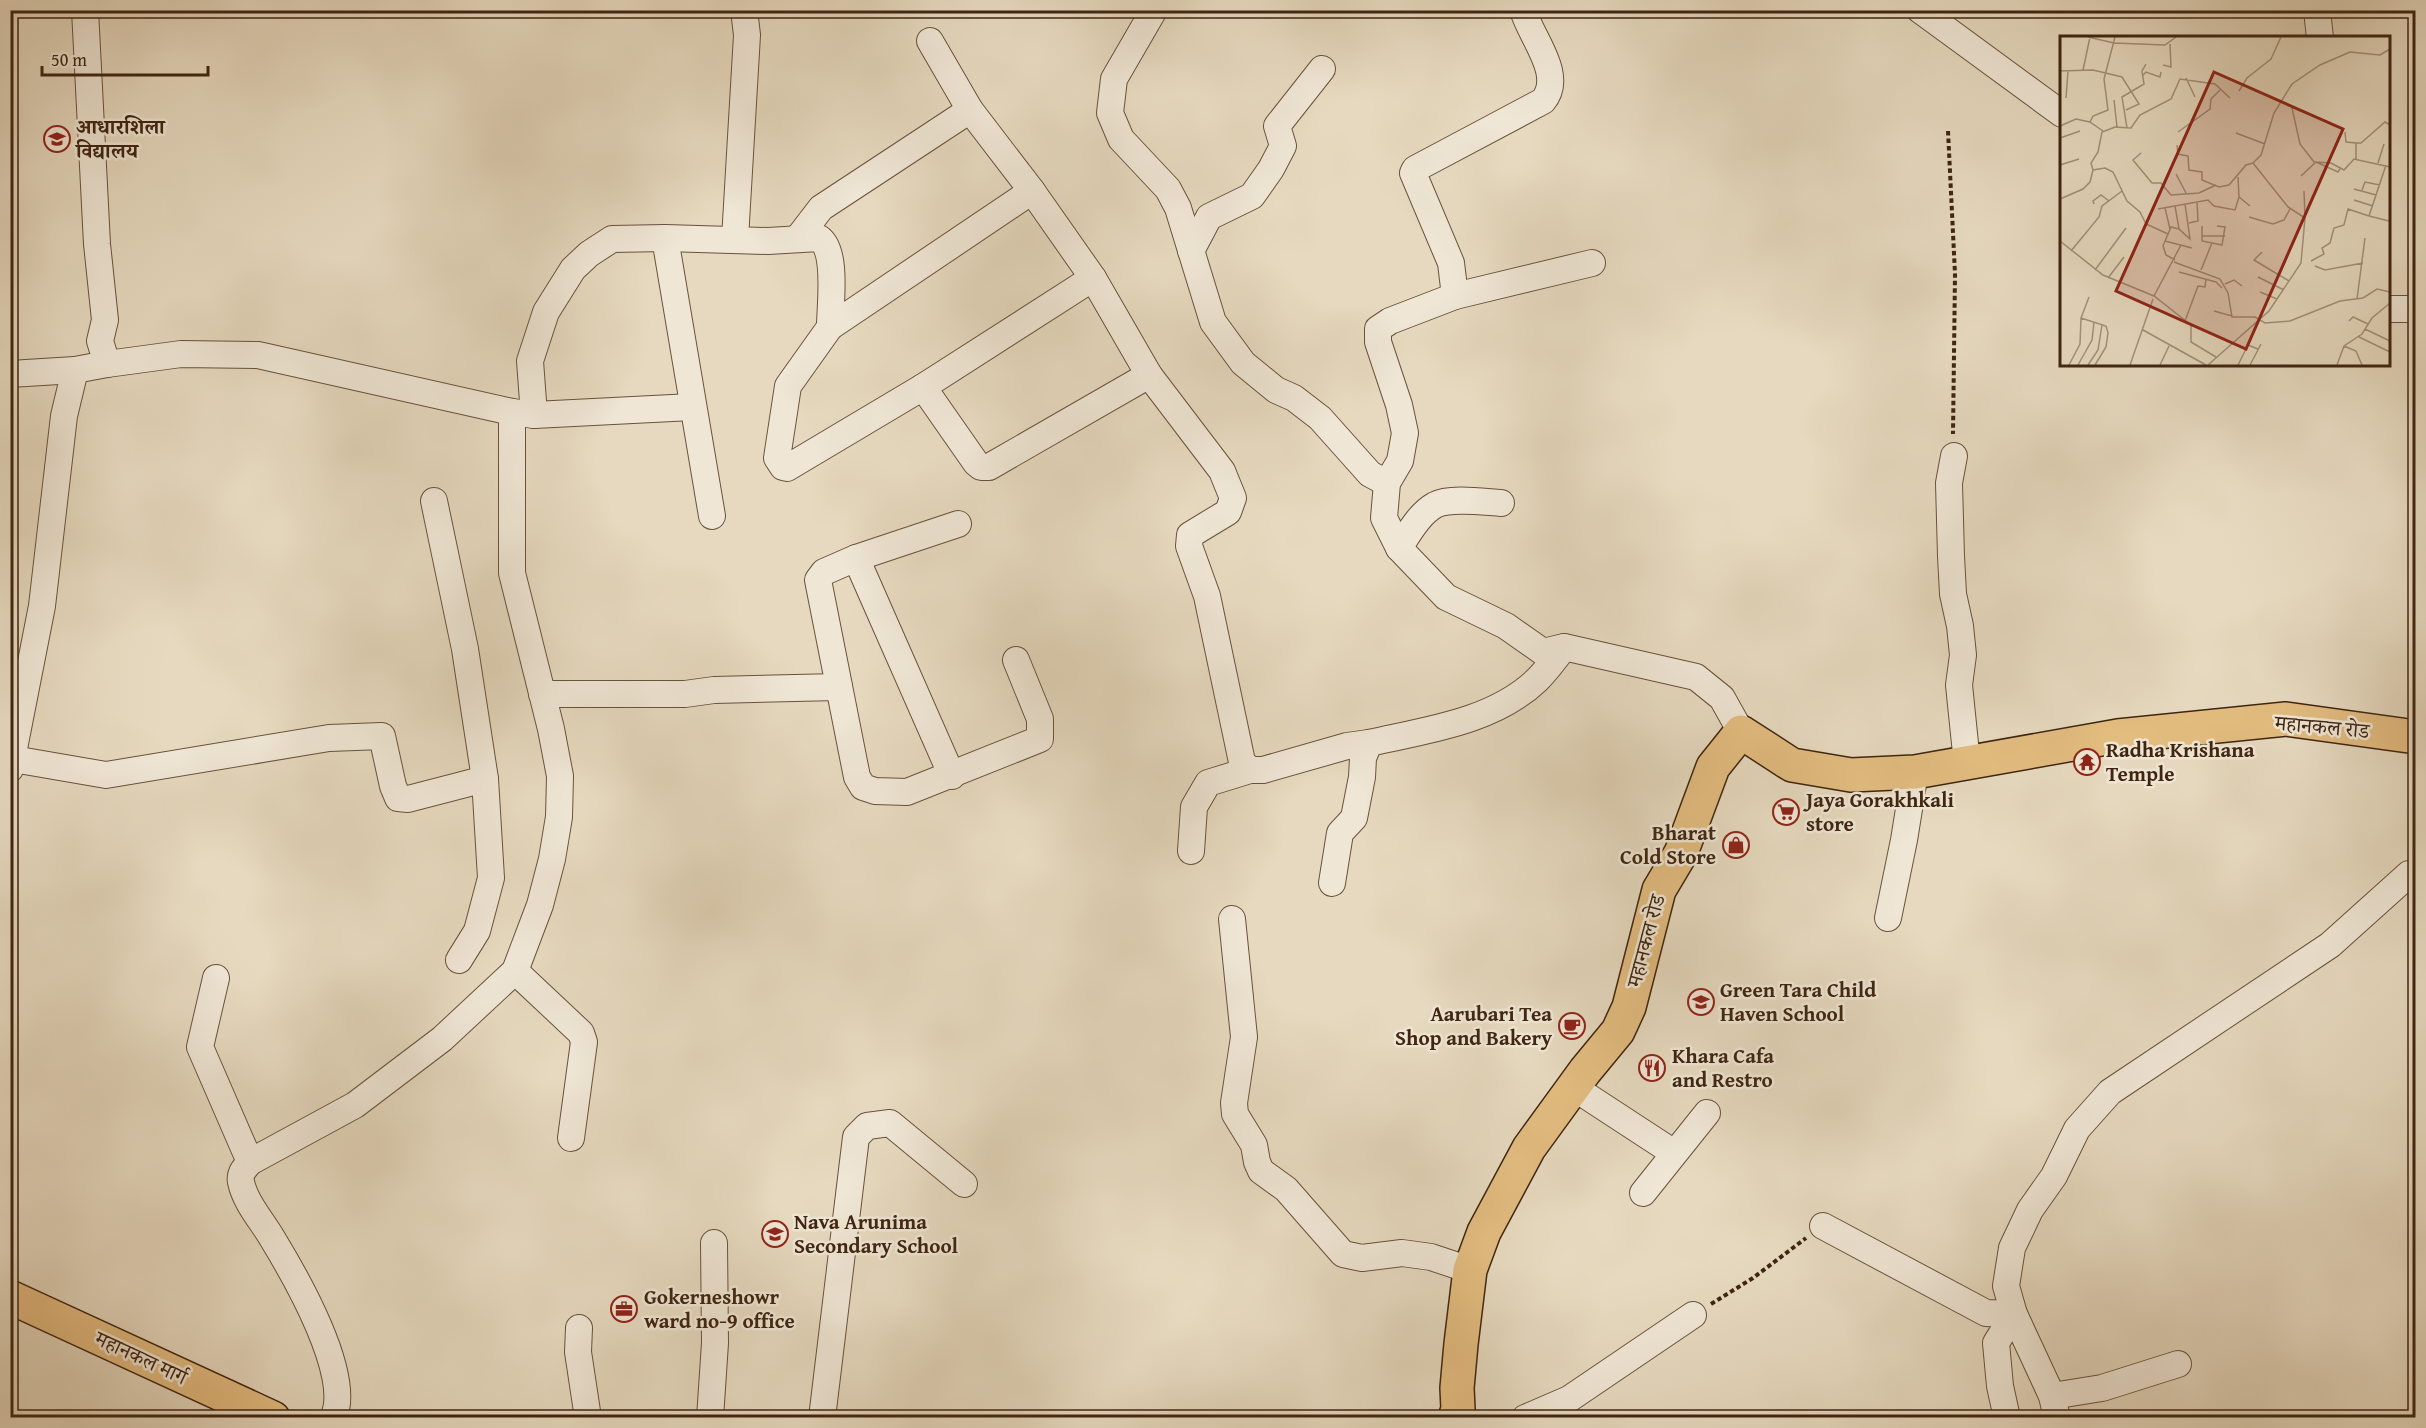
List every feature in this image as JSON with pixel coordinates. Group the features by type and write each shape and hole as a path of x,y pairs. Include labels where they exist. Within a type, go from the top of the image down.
{"main road":[{"name":"महानकल रोड","path":"1455,1418 1458,1409 1457,1388 1470,1270 1484,1232 1529,1148 1573,1087 1618,1031 1629,1007 1659,890 1681,853 1713,767 1741,732 1792,765 1851,775 1915,772 2118,736 2286,719 2415,737"},
{"name":"महानकल मार्ग","path":"10,1297 273,1418"}],"street":[{"path":"85,10 97,244 105,320 100,341 106,364"},
{"path":"735,239 747,35 744,10"},
{"path":"1154,10 1114,79 1110,113 1121,139 1167,189 1178,208 1213,321 1243,363 1276,390 1294,398 1320,418 1370,474 1387,483"},
{"path":"1455,296 1450,263 1413,173 1415,169 1543,101 1548,95 1552,78 1523,10"},
{"path":"1920,10 2060,113"},
{"path":"2316,10 2320,36"},
{"path":"930,41 970,110 1032,190 1093,278 1149,375 1222,471 1233,498 1228,512 1190,535 1188,546 1207,596 1242,762 1250,770"},
{"path":"1191,250 1209,217 1252,196 1271,169 1283,146 1277,126 1322,69"},
{"path":"798,238 821,208 970,110"},
{"path":"1032,190 830,327 788,386 777,458 783,467 787,468 923,387 1093,278"},
{"path":"665,238 712,516"},
{"path":"333,1418 336,1413 336,1380 326,1345 297,1279 248,1199 240,1181 242,1171 250,1162 355,1105 442,1039 515,971 540,905 552,859 559,818 560,776 512,573 523,414 530,362 546,312 573,269 589,254 612,239 768,241 819,238 826,243 831,258 830,327"},
{"path":"1592,263 1455,296 1390,321 1378,329 1378,342 1399,405 1405,433 1400,461 1387,483 1384,518 1399,548 1446,597 1506,626 1543,651 1564,647 1696,677 1722,698 1741,732"},
{"path":"2390,309 2415,309"},
{"path":"10,374 75,370 181,354 258,355 523,414 692,407"},
{"path":"75,370 64,416 42,606 12,764 106,775 329,738 382,736 393,786 398,798 408,799 485,779"},
{"path":"923,387 976,463 981,467 989,467 1149,375"},
{"path":"1954,456 1949,483 1951,555 1953,594 1963,655 1959,685 1967,764"},
{"path":"1399,548 1417,520 1436,504 1465,500 1501,503"},
{"path":"434,501 465,649 485,779 491,878 477,931 459,960"},
{"path":"958,524 856,558 824,572 818,580 856,777 863,787 875,791 907,792 1040,739 1040,719 1016,660"},
{"path":"856,558 952,776"},
{"path":"1191,851 1194,807 1208,783 1347,746 1468,720 1517,696 1538,680 1564,647"},
{"path":"542,694 685,694 714,690 839,687"},
{"path":"1332,883 1340,833 1354,818 1362,777 1363,758 1369,743"},
{"path":"1888,918 1915,772"},
{"path":"2178,1364 2102,1388 2055,1407 2014,1314 2006,1286 2012,1248 2030,1210 2054,1176 2078,1129 2110,1092 2330,945 2409,874"},
{"path":"1232,919 1244,1037 1234,1103 1235,1114 1254,1145 1261,1171 1286,1189 1343,1254 1362,1258 1402,1253 1470,1270"},
{"path":"515,971 581,1033 584,1042 571,1138"},
{"path":"216,978 200,1047 250,1162"},
{"path":"1573,1087 1674,1153"},
{"path":"1643,1192 1707,1113"},
{"path":"822,1418 856,1137 867,1126 890,1124 964,1184"},
{"path":"1824,1226 1986,1313 2014,1314"},
{"path":"710,1418 715,1343 714,1243"},
{"path":"2007,1418 2000,1386 1996,1343 2014,1314"},
{"path":"1525,1418 1572,1408 1693,1315"},
{"path":"579,1328 578,1352 588,1418"}],"path":[{"path":"1948,132 1955,274 1954,456"},
{"path":"1693,1315 1753,1278 1824,1226"}],"place":[{"name":"आधारशिला विद्यालय","path":"57,139"},
{"name":"Radha Krishana Temple","path":"2087,762"},
{"name":"Jaya Gorakhkali store","path":"1786,812"},
{"name":"Bharat Cold Store","path":"1736,845"},
{"name":"Green Tara Child Haven School","path":"1701,1002"},
{"name":"Aarubari Tea Shop and Bakery","path":"1572,1026"},
{"name":"Khara Cafa and Restro","path":"1652,1068"},
{"name":"Nava Arunima Secondary School","path":"775,1234"},
{"name":"Gokerneshowr ward no-9 office","path":"624,1309"}]}
